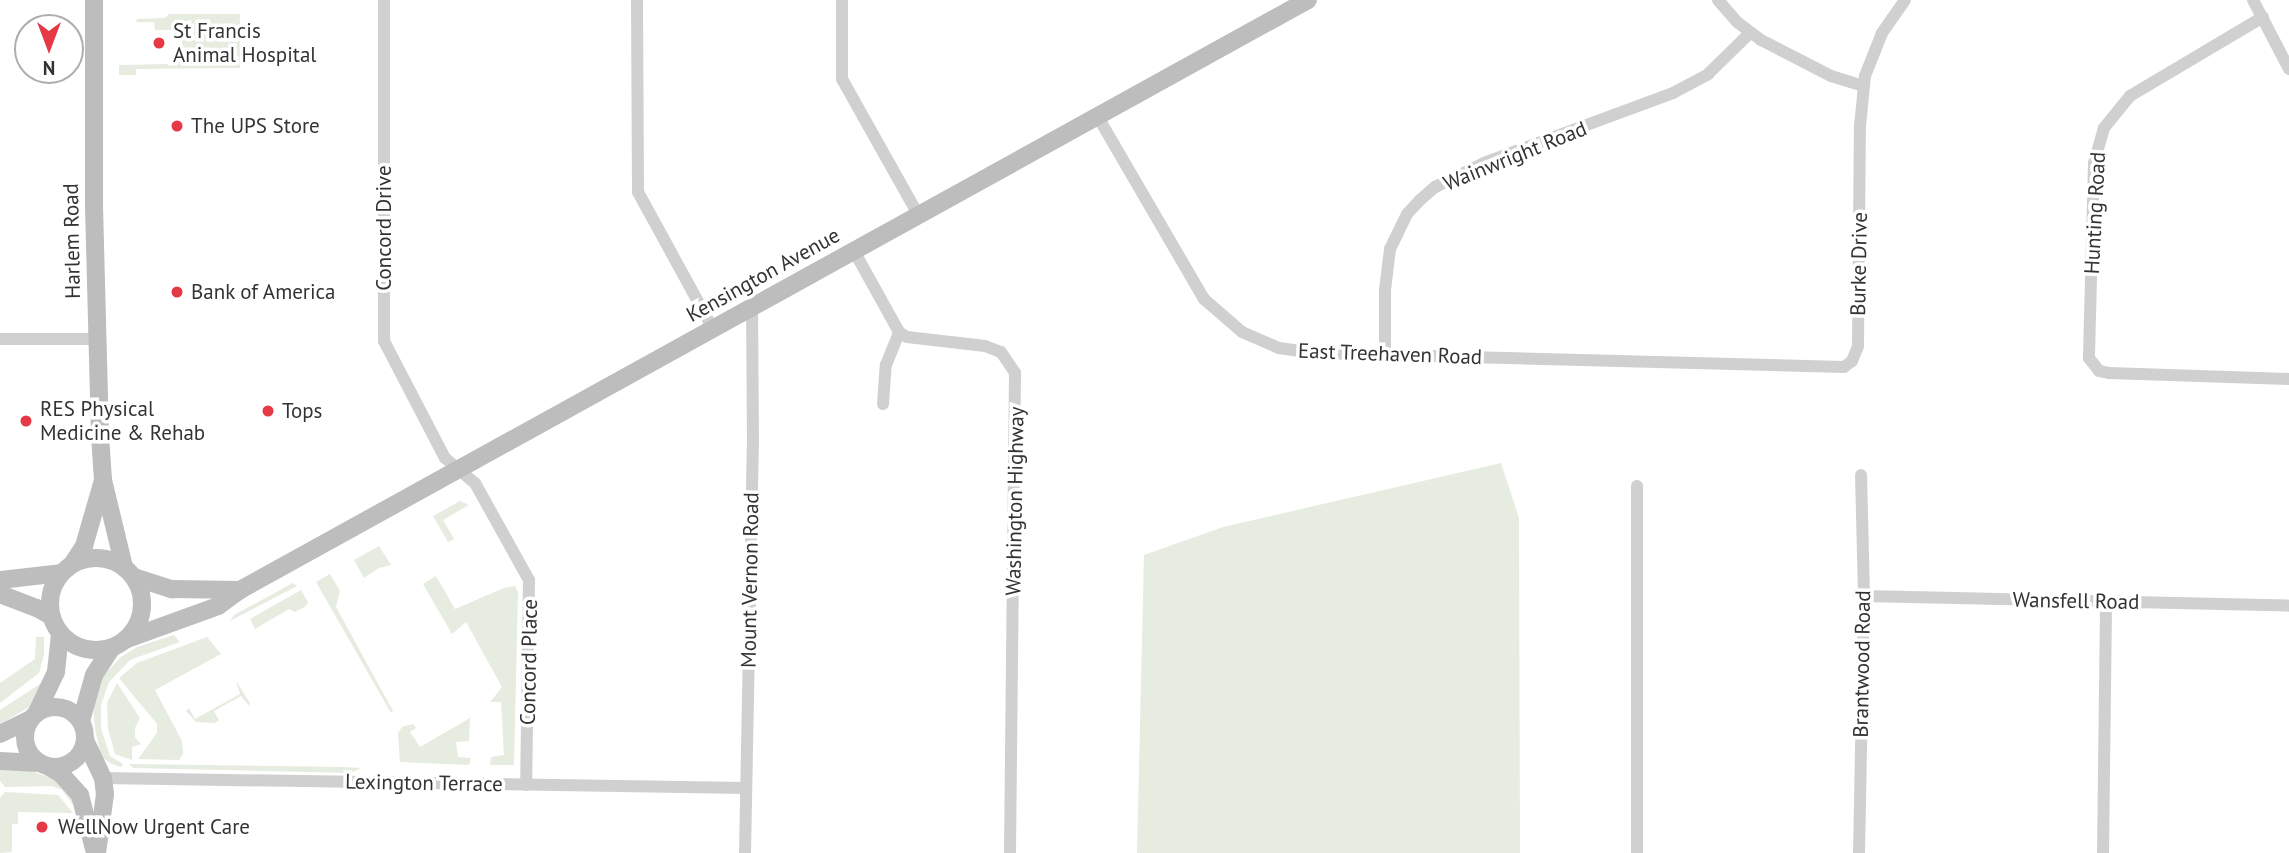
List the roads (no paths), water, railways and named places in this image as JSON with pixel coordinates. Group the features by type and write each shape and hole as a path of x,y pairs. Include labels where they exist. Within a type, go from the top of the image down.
{"street":[{"name":"Harlem Road","path":"94,0 97,339 103,480 129,572"},
{"name":"Concord Drive","path":"384,0 384,341 438,443"},
{"path":"637,0 638,192 713,329"},
{"path":"842,0 842,79 919,216"},
{"name":"Kensington Avenue","path":"127,639 204,613 240,590 1308,0"},
{"path":"1718,0 1750,33 1796,60 1863,86"},
{"name":"Burke Drive","path":"1678,362 1834,368 1852,361 1858,346 1863,86 1870,59 1882,33 1905,0"},
{"path":"2253,0 2289,69"},
{"name":"Hunting Road","path":"2263,17 2130,96 2104,128 2094,164 2089,358 2094,367 2109,373 2289,379"},
{"name":"Wainwright Road","path":"1385,355 1385,290 1390,249 1407,214 1420,200 1435,187 1484,163 1673,93 1708,74 1750,33"},
{"name":"East Treehaven Road","path":"1098,117 1204,299 1231,325 1262,342 1300,352 1678,362"},
{"path":"855,251 899,332 886,365 883,404"},
{"name":"Mount Vernon Road","path":"745,853 753,444 752,308"},
{"name":"Washington Highway","path":"899,332 907,337 993,349 1001,352 1015,373 1010,853"},
{"path":"0,339 97,339"},
{"name":"Concord Place","path":"438,443 445,457 475,483 531,586 527,785"},
{"name":"Brantwood Road","path":"1859,853 1864,596 1861,475"},
{"name":"Harlem Road","path":"67,568 84,546 103,480"},
{"path":"1637,486 1637,853"},
{"path":"0,580 67,568 99,557 129,572 143,603 136,629 127,639 111,649 94,675 81,721 85,740 103,778 105,804 96,853"},
{"path":"67,568 50,594 51,616 60,634 75,646 93,651 111,649"},
{"name":"Kensington Avenue","path":"129,572 172,589 240,590"},
{"path":"0,594 51,616"},
{"name":"Wansfell Road","path":"1864,596 2289,606"},
{"path":"2103,853 2106,602"},
{"path":"60,634 55,672 26,728 27,748 44,765 61,774 79,796 96,853"},
{"path":"0,734 46,708 66,709 81,721"},
{"path":"0,761 69,764 82,750 85,740"},
{"name":"Lexington Terrace","path":"103,778 745,788"}],"place":[{"name":"St Francis Animal Hospital","path":"159,43"},
{"name":"The UPS Store","path":"177,126"},
{"name":"Bank of America","path":"177,292"},
{"name":"Tops","path":"268,411"},
{"name":"RES Physical Medicine & Rehab","path":"26,421"},
{"name":"WellNow Urgent Care","path":"42,827"}]}
